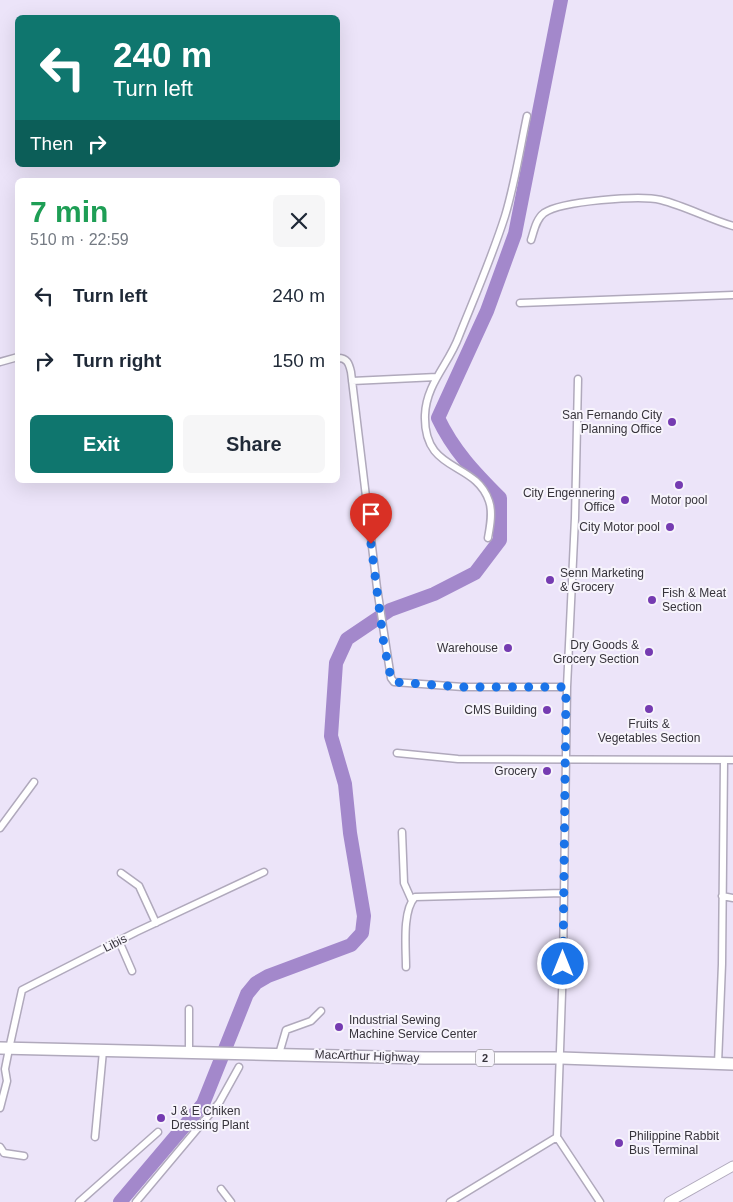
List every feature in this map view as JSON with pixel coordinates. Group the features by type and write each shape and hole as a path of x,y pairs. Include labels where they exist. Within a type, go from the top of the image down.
{"highway":[{"name":"MacArthur Highway","path":"4,1049 424,1058 561,1058 733,1064"}],"main road":[{"path":"669,1202 683,1199 733,1166"}],"street":[{"path":"488,538 489,502 483,490 464,472 441,460 433,451 428,439 425,416 428,390 454,352 489,262 515,175 526,116"},
{"path":"532,240 542,214 550,210 564,204 624,199 661,200 733,226"},
{"path":"520,303 733,295"},
{"path":"340,358 349,363 352,381 384,645 391,678 394,682 463,687 566,687"},
{"path":"0,362 15,359"},
{"path":"352,381 437,377"},
{"path":"578,379 575,518 566,687 567,759 561,1058 557,1138 600,1202"},
{"path":"397,753 458,759 733,760"},
{"path":"718,1064 724,761"},
{"path":"0,828 34,782"},
{"path":"402,832 404,883 412,901 406,937 406,967"},
{"name":"Libis","path":"4,1049 22,990 119,941 264,872"},
{"path":"121,873 140,886 156,923"},
{"path":"412,901 421,895 563,893"},
{"path":"722,896 733,898"},
{"path":"119,941 132,971"},
{"path":"189,1009 189,1053"},
{"path":"279,1054 286,1030 312,1020 321,1011"},
{"path":"0,1108 7,1081 4,1049"},
{"path":"95,1137 103,1050"},
{"path":"136,1202 219,1103 240,1067"},
{"path":"79,1202 158,1132"},
{"path":"450,1202 557,1138"},
{"path":"0,1147 4,1152 24,1156"},
{"path":"221,1189 231,1202"}],"waterway":[{"path":"120,1202 203,1104 247,994 256,983 268,976 351,945 362,933 364,916 350,833 345,784 331,736 336,663 347,639 390,610 434,594 475,573 500,540 500,498 458,451 438,418 487,311 515,234 561,0"}],"place":[{"name":"San Fernando City Planning Office","path":"672,422"},
{"name":"Motor pool","path":"679,485"},
{"name":"City Engennering Office","path":"625,500"},
{"name":"City Motor pool","path":"670,527"},
{"name":"Senn Marketing & Grocery","path":"550,580"},
{"name":"Fish & Meat Section","path":"652,600"},
{"name":"Warehouse","path":"508,648"},
{"name":"Dry Goods & Grocery Section","path":"649,652"},
{"name":"Fruits & Vegetables Section","path":"649,709"},
{"name":"CMS Building","path":"547,710"},
{"name":"Grocery","path":"547,771"},
{"name":"Industrial Sewing Machine Service Center","path":"339,1027"},
{"name":"J & E Chiken Dressing Plant","path":"161,1118"},
{"name":"Philippine Rabbit Bus Terminal","path":"619,1143"}],"route":[{"path":"371,544 384,645 391,678 394,682 463,687 566,687 567,745 563,964"}]}
